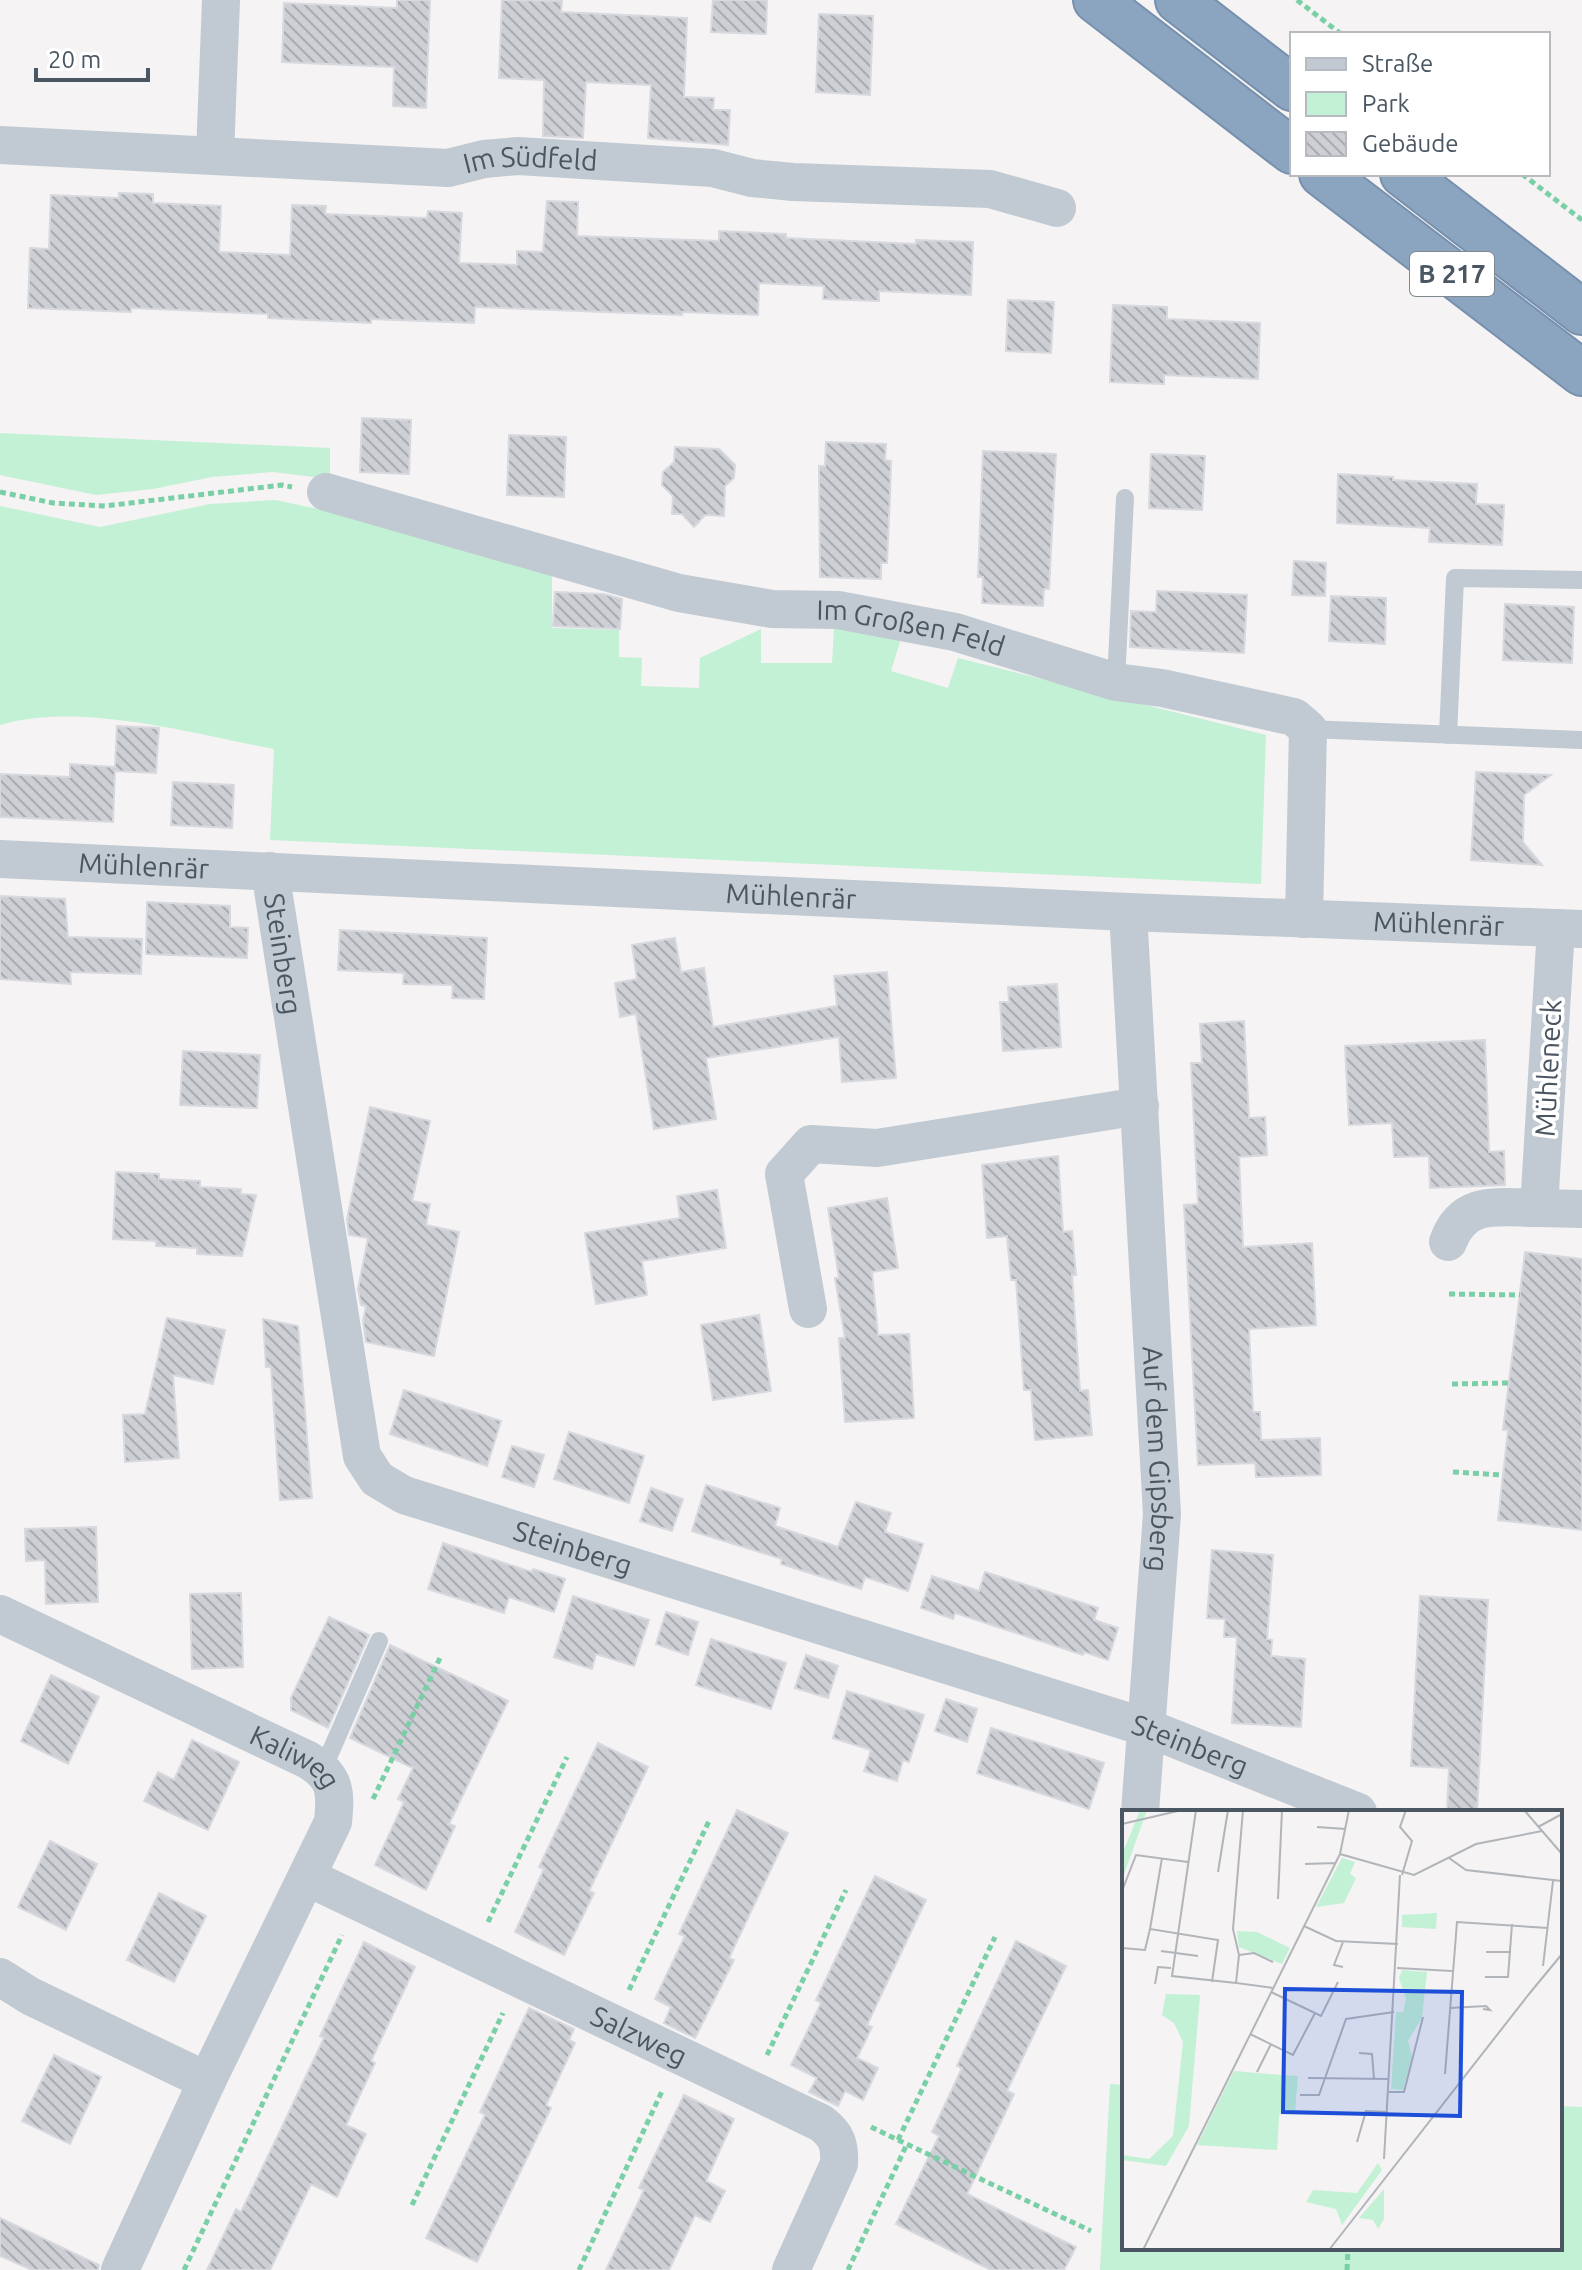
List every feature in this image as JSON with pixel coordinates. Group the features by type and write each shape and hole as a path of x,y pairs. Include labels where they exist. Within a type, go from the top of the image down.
{"highway":[{"path":"1096,0 1290,149"},
{"path":"1178,0 1290,86"},
{"name":"B 217","path":"1325,176 1582,373"},
{"name":"B 217","path":"1406,176 1582,312"}],"street":[{"path":"215,155 221,0"},
{"name":"Im Südfeld","path":"0,145 448,168 484,159 518,156 713,168 752,178 793,182 990,189 1057,208"},
{"name":"Im Großen Feld","path":"326,492 679,593 772,609 838,610 955,632 1116,682 1162,688 1277,712 1294,717 1308,729"},
{"path":"1304,919 1308,729"},
{"name":"Mühlenrär","path":"0,859 1128,912 1569,929"},
{"name":"Steinberg","path":"270,871 362,1456 377,1479 404,1495 1145,1727 1353,1810"},
{"name":"Auf dem Gipsberg","path":"1128,912 1162,1514 1140,1810"},
{"name":"Mühleneck","path":"1539,1208 1569,929"},
{"path":"808,1309 784,1174 811,1144 877,1148 1140,1106"},
{"path":"1448,1242 1454,1225 1470,1212 1486,1208 1582,1209"},
{"name":"Kaliweg","path":"0,1614 323,1769 336,1795 333,1822 207,2081 120,2270"},
{"name":"Salzweg","path":"307,1877 821,2123 832,2131 840,2145"},
{"path":"0,1977 30,1996 207,2081"},
{"path":"791,2270 839,2164 840,2145"}],"lane":[{"path":"1116,682 1125,498"},
{"path":"1448,735 1455,578 1582,580"},
{"path":"1308,729 1582,740"},
{"path":"323,1769 379,1641"}],"path":[{"path":"1297,0 1338,32"},
{"path":"1525,176 1582,220"},
{"path":"0,492 53,503 105,506 282,485 326,492"},
{"path":"1449,1294 1520,1295"},
{"path":"1452,1384 1509,1383"},
{"path":"1453,1472 1503,1475"},
{"path":"333,1822 369,1808 440,1658"},
{"path":"471,1957 567,1757"},
{"path":"613,2023 709,1821"},
{"path":"750,2091 846,1890"},
{"path":"184,2270 358,1902"},
{"path":"898,2140 995,1937"},
{"path":"412,2205 519,1979"},
{"path":"579,2270 678,2056"},
{"path":"840,2145 869,2126 1091,2231"},
{"path":"848,2270 907,2144"},
{"path":"1347,2270 1348,2250"}],"green space":[{"path":"0,433 330,448 330,479 273,472 212,477 153,489 96,495 0,475"},
{"path":"275,500 347,515 552,574 552,628 619,630 619,657 642,658 641,686 699,688 700,658 761,629 761,663 832,663 834,629 874,631 901,639 891,671 948,688 958,658 1266,735 1261,884 270,840 274,749 173,728 100,718 31,719 0,725 0,506 100,527 210,504"},
{"path":"1110,2084 1122,2085 1122,2250 1562,2250 1562,2106 1582,2107 1582,2270 1100,2270"}],"building":[{"path":"397,0 430,0 426,108 393,106 394,67 282,62 284,3 397,8"},
{"path":"502,0 562,1 561,12 687,18 684,97 714,98 713,110 730,110 728,145 648,138 651,85 586,82 583,138 543,136 544,80 499,78"},
{"path":"713,0 767,0 766,34 711,32"},
{"path":"819,14 873,16 870,95 816,92"},
{"path":"119,193 153,194 153,203 221,206 219,252 290,255 292,205 326,206 325,214 427,218 428,211 462,213 459,263 517,265 517,251 543,252 547,201 578,202 577,236 719,241 719,231 786,234 786,238 916,244 916,240 973,242 971,295 879,291 879,301 823,299 824,286 759,283 758,315 475,307 474,323 371,319 371,323 268,318 268,314 131,308 131,312 28,308 30,248 49,249 51,195 119,198"},
{"path":"1008,300 1054,302 1051,353 1006,351"},
{"path":"1113,305 1167,307 1167,319 1260,323 1258,379 1164,375 1164,384 1110,382"},
{"path":"362,418 411,420 409,474 360,472"},
{"path":"509,435 566,437 564,497 507,495"},
{"path":"826,442 886,444 885,460 891,461 890,496 887,563 881,563 881,579 820,577 819,466 825,466"},
{"path":"675,447 719,449 735,465 734,478 725,486 724,516 705,515 694,527 682,514 672,514 673,496 662,485 663,472 674,462"},
{"path":"983,451 1056,454 1049,589 1044,589 1043,606 982,603 983,577 978,577"},
{"path":"1151,454 1205,456 1202,510 1149,508"},
{"path":"1338,474 1477,484 1476,504 1504,505 1502,545 1429,542 1430,528 1337,523"},
{"path":"1294,561 1326,563 1325,596 1292,595"},
{"path":"1157,591 1247,595 1244,653 1130,647 1131,611 1156,612"},
{"path":"555,592 604,594 622,599 620,629 553,626"},
{"path":"1331,596 1386,598 1385,644 1329,641"},
{"path":"1505,604 1574,607 1572,663 1503,660"},
{"path":"117,726 159,728 156,773 115,771 113,822 0,817 0,774 70,777 70,764 115,767"},
{"path":"1476,772 1551,775 1524,795 1523,842 1542,865 1471,860"},
{"path":"173,782 234,785 232,828 171,825"},
{"path":"0,896 65,899 68,937 142,939 141,974 70,972 71,984 0,979"},
{"path":"147,902 230,906 230,927 248,928 247,958 146,954"},
{"path":"340,930 487,938 484,999 452,998 453,985 403,984 404,973 338,970"},
{"path":"675,938 681,972 704,968 713,1027 837,1006 834,976 887,972 896,1078 842,1082 839,1037 706,1058 716,1119 654,1129 636,1014 620,1017 615,983 637,979 632,945"},
{"path":"1057,984 1061,1047 1003,1051 1000,1002 1009,1002 1008,987"},
{"path":"1244,1021 1249,1118 1265,1117 1267,1155 1239,1157 1243,1247 1312,1243 1316,1325 1249,1329 1253,1412 1260,1412 1261,1440 1320,1438 1321,1475 1256,1477 1255,1463 1198,1465 1184,1205 1198,1204 1191,1063 1202,1063 1200,1024"},
{"path":"1485,1040 1489,1152 1504,1151 1505,1185 1430,1188 1429,1156 1394,1157 1392,1123 1349,1125 1345,1046"},
{"path":"183,1051 260,1055 257,1108 180,1105"},
{"path":"370,1107 430,1121 412,1201 430,1204 426,1225 459,1232 434,1356 366,1342 363,1321 366,1306 361,1305 358,1289 368,1238 349,1235 347,1219"},
{"path":"1058,1156 1063,1232 1072,1231 1080,1391 1088,1390 1092,1435 1035,1440 1031,1390 1024,1390 1016,1280 1011,1280 1007,1236 987,1238 982,1165"},
{"path":"116,1172 159,1174 159,1179 200,1181 200,1187 241,1189 241,1194 256,1195 242,1256 197,1254 197,1248 156,1246 156,1241 113,1239"},
{"path":"717,1190 726,1248 642,1261 647,1295 596,1304 585,1233 680,1218 677,1196"},
{"path":"887,1198 898,1268 872,1272 878,1335 909,1334 914,1418 845,1422 839,1338 845,1338 828,1208"},
{"path":"1525,1252 1582,1259 1582,1530 1498,1520 1508,1430 1503,1430"},
{"path":"759,1315 771,1391 713,1400 701,1325"},
{"path":"167,1318 225,1330 213,1384 173,1375 179,1458 125,1462 123,1415 145,1414"},
{"path":"263,1319 298,1326 312,1498 280,1500 271,1367 266,1367"},
{"path":"404,1390 501,1421 487,1466 390,1434"},
{"path":"569,1432 644,1456 629,1503 554,1479"},
{"path":"512,1446 544,1455 534,1487 502,1477"},
{"path":"706,1485 780,1508 775,1526 838,1547 856,1502 891,1513 885,1532 923,1544 908,1591 865,1577 861,1589 781,1564 782,1559 692,1531"},
{"path":"651,1488 683,1499 672,1531 640,1521"},
{"path":"96,1527 98,1602 46,1604 45,1560 26,1561 25,1529"},
{"path":"443,1543 532,1572 533,1569 565,1579 554,1612 509,1597 504,1613 428,1589"},
{"path":"1212,1550 1273,1555 1267,1639 1272,1640 1271,1656 1305,1659 1301,1727 1232,1723 1237,1637 1224,1637 1225,1619 1207,1618"},
{"path":"985,1572 1098,1608 1094,1620 1118,1628 1108,1660 1084,1652 1083,1655 955,1613 953,1619 921,1608 932,1576 979,1591"},
{"path":"241,1593 243,1667 192,1669 190,1594"},
{"path":"573,1596 649,1620 634,1666 596,1654 592,1669 554,1657"},
{"path":"1420,1596 1488,1600 1477,1810 1447,1810 1449,1768 1411,1766"},
{"path":"666,1612 698,1622 688,1655 656,1644"},
{"path":"329,1617 369,1635 328,1728 291,1710 291,1698"},
{"path":"711,1639 786,1663 771,1709 696,1685"},
{"path":"390,1645 508,1701 449,1824 455,1826 426,1890 375,1865 404,1802 398,1799 413,1768 350,1738"},
{"path":"806,1655 838,1666 828,1698 795,1688"},
{"path":"51,1675 99,1697 68,1764 21,1741"},
{"path":"847,1691 924,1715 909,1762 903,1760 897,1781 864,1771 871,1750 833,1738"},
{"path":"946,1699 977,1709 967,1742 935,1731"},
{"path":"991,1728 1104,1763 1089,1809 977,1773"},
{"path":"192,1740 239,1762 208,1830 144,1801 158,1772 174,1780"},
{"path":"598,1743 648,1767 589,1891 594,1893 564,1955 515,1932 544,1869 539,1867"},
{"path":"737,1810 788,1833 729,1958 734,1960 695,2038 664,2023 671,2007 655,1999 685,1936 679,1934"},
{"path":"50,1841 97,1864 66,1930 18,1907"},
{"path":"875,1876 926,1900 867,2025 872,2027 857,2058 878,2068 863,2100 845,2091 838,2106 809,2092 817,2078 791,2065 821,2003 816,2000"},
{"path":"159,1893 206,1916 174,1982 127,1960"},
{"path":"1016,1941 1066,1966 1007,2091 1014,2094 967,2194 1076,2247 1064,2270 991,2270 896,2224 939,2136 932,2132 962,2068 957,2066"},
{"path":"364,1942 415,1967 371,2061 375,2063 346,2125 366,2134 337,2197 311,2184 270,2270 207,2270 236,2209 241,2212 280,2131 324,2038 320,2036"},
{"path":"529,2008 574,2029 569,2040 575,2043 546,2105 551,2108 477,2262 426,2238 485,2115 480,2112"},
{"path":"54,2055 101,2077 70,2144 22,2121"},
{"path":"684,2095 734,2119 706,2181 725,2191 710,2222 695,2215 669,2270 606,2270 644,2190 639,2188"},
{"path":"0,2218 99,2265 98,2270 32,2270 0,2256"}]}
